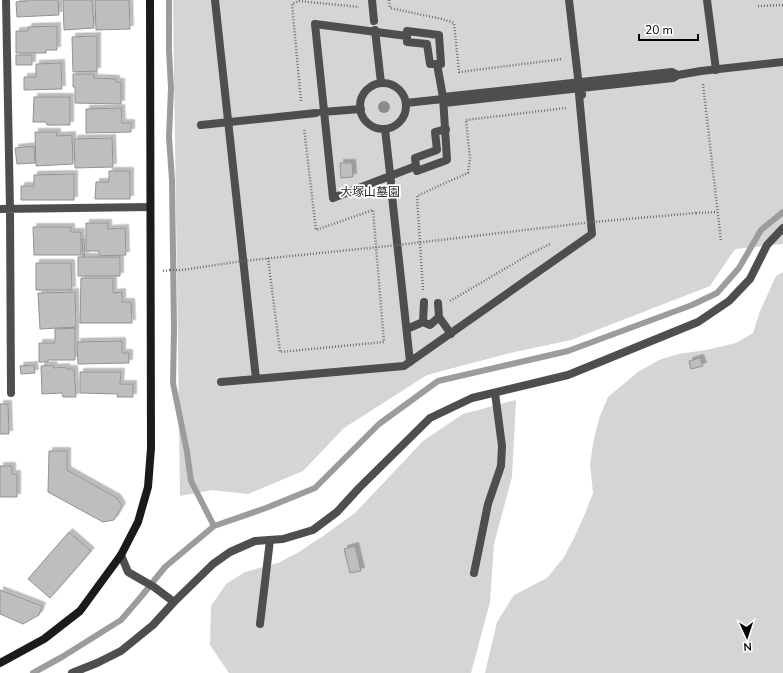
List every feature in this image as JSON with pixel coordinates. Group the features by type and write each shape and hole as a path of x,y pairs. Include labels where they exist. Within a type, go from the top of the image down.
{"street":[{"path":"6,0 4,91 10,209 11,394"},
{"path":"0,663 44,639 80,611 120,555 138,522 148,486 151,448 150,0"},
{"path":"215,0 256,379"},
{"path":"372,0 374,21"},
{"path":"569,0 578,78"},
{"path":"707,0 716,70"},
{"path":"407,36 315,24 321,113 333,198 391,179 416,166"},
{"path":"375,31 380,83"},
{"path":"407,31 439,35 441,64 430,64 427,44 407,42 407,36 407,31"},
{"path":"406,103 627,80 673,78 678,75 702,71 783,62"},
{"path":"437,64 443,100 446,129 447,160 417,171 415,158 436,150 435,132 446,129"},
{"path":"531,90 581,88 627,80"},
{"path":"380,83 391,84 399,89 405,97 406,103 407,106 405,116 398,125 389,129 380,129 372,126 365,120 360,109 360,103 363,95 370,87 380,83"},
{"path":"221,382 404,366 592,234 579,94 582,95 581,88"},
{"path":"201,125 360,109"},
{"path":"386,129 391,179"},
{"path":"392,196 410,362"},
{"path":"0,209 150,207"},
{"path":"72,673 97,664 121,651 153,625 213,564 230,552 255,541 283,539 314,530 337,512 359,488 430,418 472,398 568,375 698,322 729,301 750,279 767,245 783,228"},
{"path":"423,322 424,302"},
{"path":"438,303 439,317 450,334"},
{"path":"407,329 423,322 430,325 439,317"},
{"path":"474,573 488,504 501,466 502,446 495,393"},
{"path":"260,624 270,540"},
{"path":"120,555 128,572 154,587 174,602"}],"path":[{"path":"389,0 390,8 454,23 459,72 575,58"},
{"path":"758,6 783,5"},
{"path":"702,71 721,241"},
{"path":"424,302 417,196 468,173 470,158 466,120 580,107"},
{"path":"170,270 182,270 243,261 573,225 717,212"},
{"path":"438,303 450,301 530,254 555,242"}],"green space":[{"name":"大塚山墓園","path":"173,0 783,0 783,244 735,249 710,286 571,340 510,353 427,375 344,428 303,471 248,494 212,490 180,496"},
{"path":"783,272 783,673 485,673 497,622 514,595 547,578 564,557 584,516 593,493 590,464 594,438 600,416 608,397 638,372 659,360 678,354 706,350 736,343 753,333 760,311 776,276"},
{"path":"516,400 512,477 494,544 490,602 471,673 229,673 210,645 211,606 226,584 245,572 278,563 299,552 323,536 355,513 423,441 463,414"}],"building":[{"path":"26,0 58,0 59,15 17,17 16,2 27,1"},
{"path":"63,0 92,0 94,28 64,30"},
{"path":"95,0 129,0 130,29 96,30"},
{"path":"57,26 57,50 46,50 46,53 16,53 16,31 28,31 28,27"},
{"path":"97,36 97,71 73,72 72,37"},
{"path":"16,55 32,55 32,65 16,65"},
{"path":"61,63 62,89 24,90 24,77 36,77 36,64"},
{"path":"73,74 94,74 94,78 116,79 116,82 121,82 121,104 75,103"},
{"path":"34,97 70,97 70,125 47,125 46,122 33,122"},
{"path":"121,108 122,123 131,123 131,132 86,133 86,109"},
{"path":"35,132 57,132 57,136 72,135 73,164 36,166"},
{"path":"112,138 113,167 75,168 74,139"},
{"path":"34,146 35,163 17,164 15,148"},
{"path":"340,163 352,163 353,177 341,178"},
{"path":"109,171 130,171 130,199 95,199 96,182 109,182"},
{"path":"74,174 74,200 21,200 21,186 34,186 34,175"},
{"path":"86,223 108,223 108,229 125,228 126,255 99,256 99,251 86,251"},
{"path":"33,227 71,227 71,232 81,232 81,255 34,255"},
{"path":"82,239 84,239 85,256 83,256"},
{"path":"78,257 120,257 120,276 78,276"},
{"path":"36,263 71,263 72,290 36,290"},
{"path":"81,278 113,278 113,293 122,292 122,302 131,302 132,323 80,323"},
{"path":"75,292 76,327 40,329 38,293"},
{"path":"75,328 75,360 48,360 48,362 39,362 39,343 55,343 55,329"},
{"path":"122,341 122,353 129,353 129,363 78,364 77,342"},
{"path":"700,358 703,366 691,369 689,361"},
{"path":"34,365 35,373 21,374 20,366"},
{"path":"53,365 54,368 66,367 66,369 74,369 76,397 63,397 62,393 42,394 41,366"},
{"path":"80,372 121,372 120,384 133,384 133,397 117,397 118,394 80,393"},
{"path":"0,404 8,404 9,434 0,434"},
{"path":"49,451 67,451 67,470 117,498 122,506 114,520 103,522 48,492"},
{"path":"0,466 12,466 12,474 17,474 17,497 0,497"},
{"path":"69,532 91,551 50,598 28,579"},
{"path":"355,546 361,571 350,573 344,549"},
{"path":"0,590 42,606 39,615 23,624 0,614"}],"waterway":[{"path":"169,0 171,88 169,137 172,180 174,329 173,383 187,452 191,481 214,526"},
{"path":"33,673 62,657 121,620 165,567 214,526 266,508 315,488 379,424 438,381 568,351 692,305 717,293 739,268 761,230 783,212"}]}
